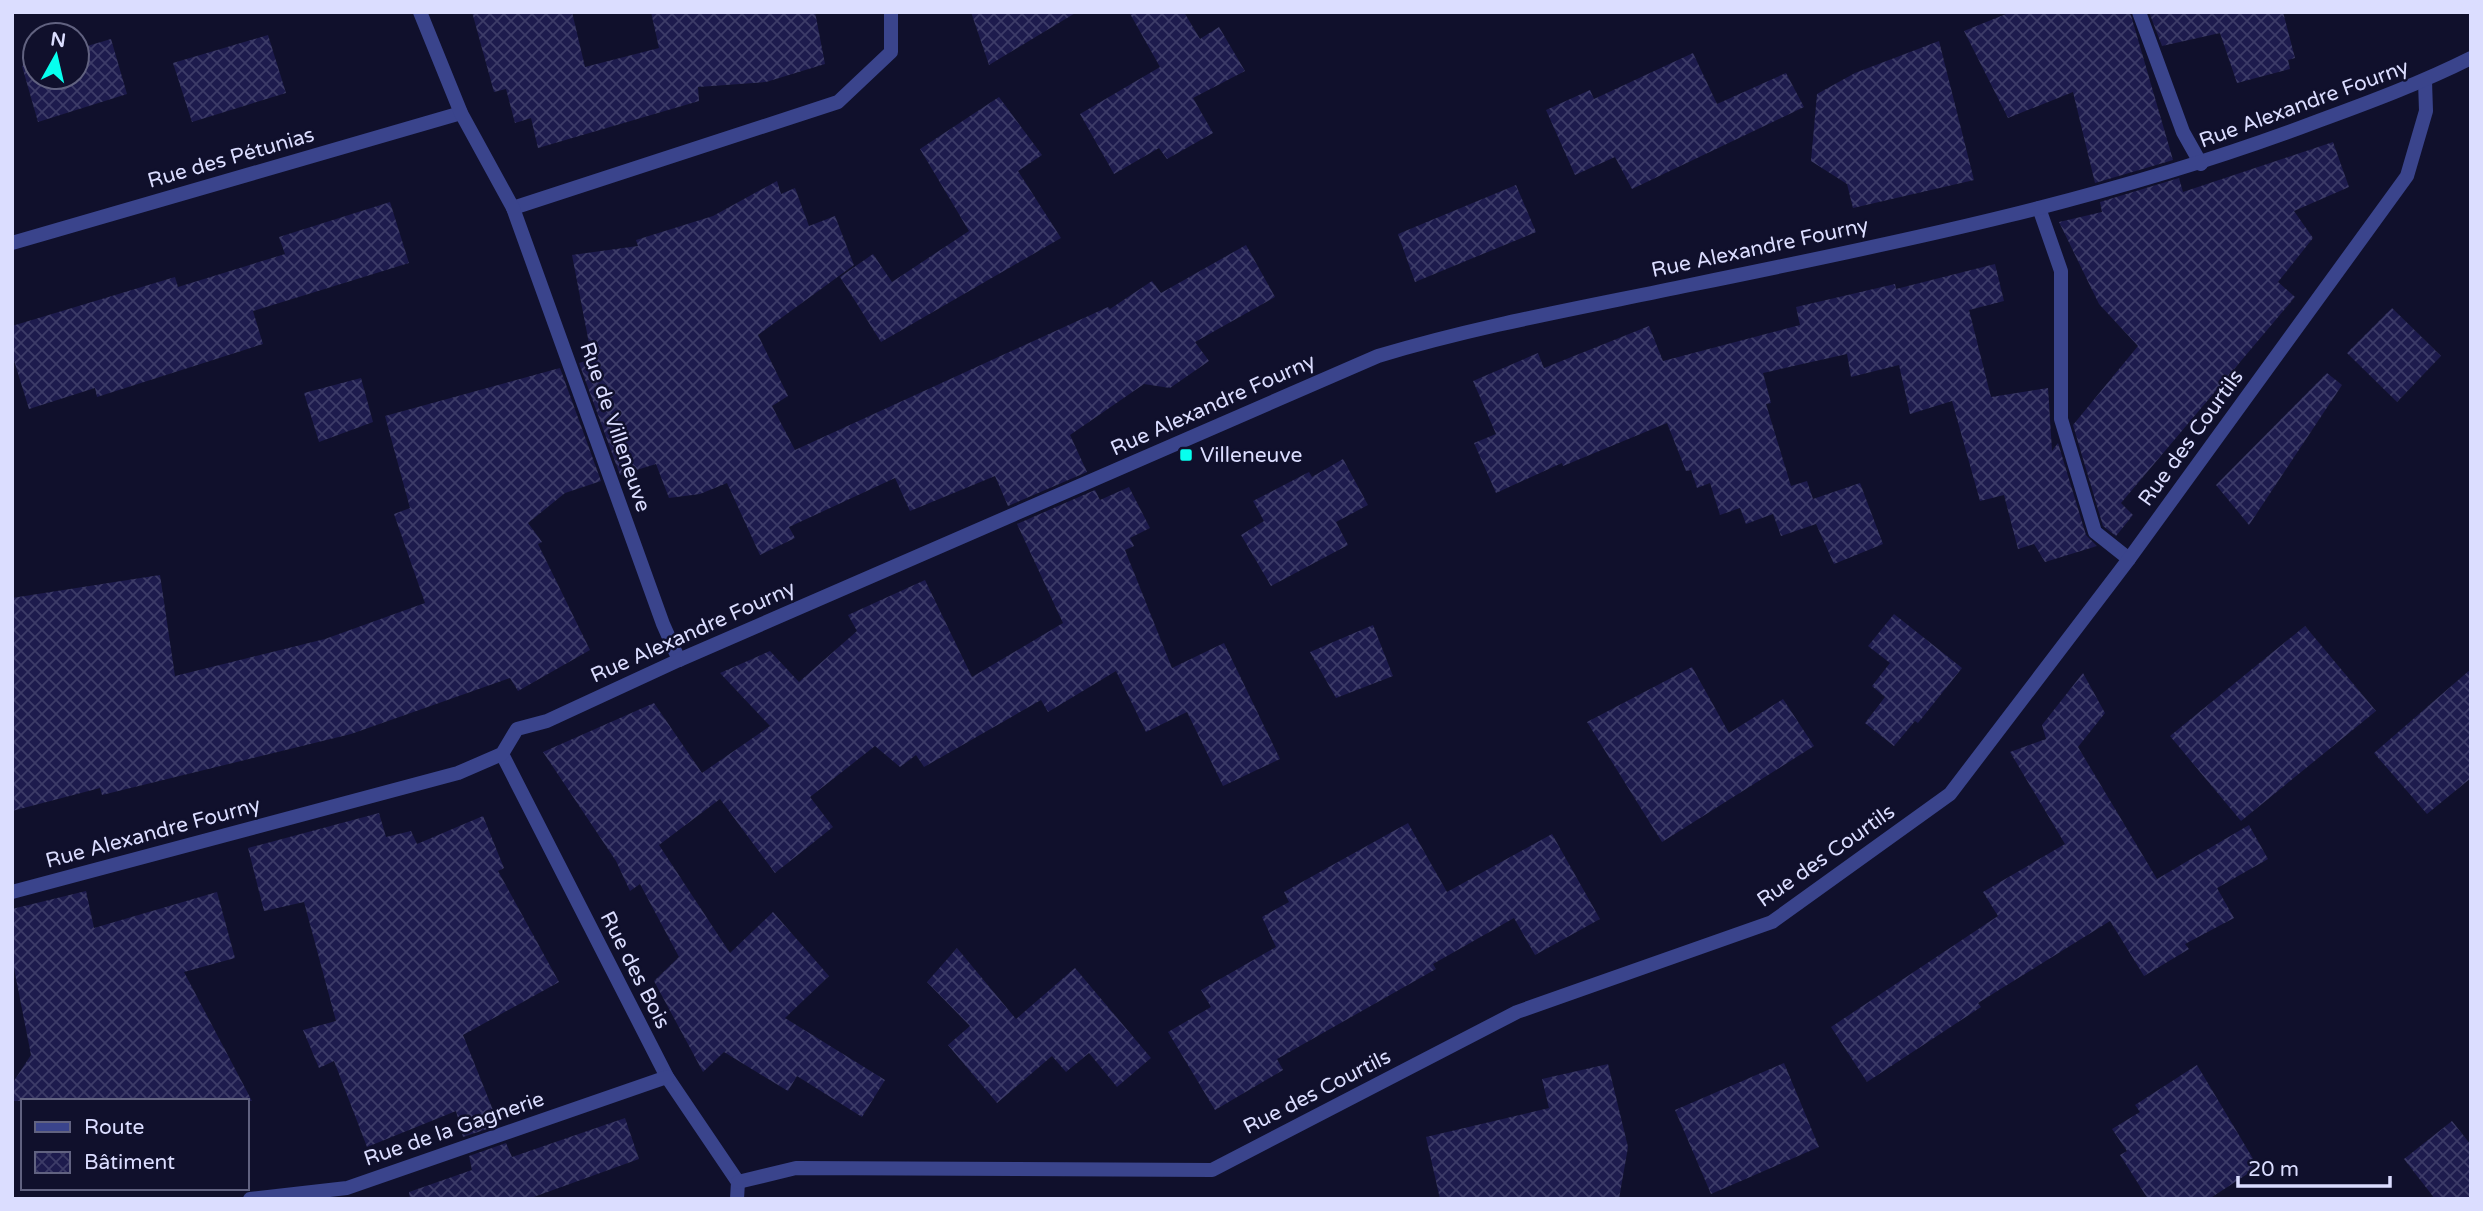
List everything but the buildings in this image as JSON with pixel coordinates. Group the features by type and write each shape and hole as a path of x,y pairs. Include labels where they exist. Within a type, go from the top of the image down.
{"street":[{"name":"Rue de Villeneuve","path":"420,12 461,113 513,208 663,624 679,660"},
{"path":"513,208 838,102 891,52 891,12"},
{"path":"2139,12 2183,132 2201,164"},
{"name":"Rue Alexandre Fourny","path":"12,892 457,773 502,754 517,729 547,721 679,660 1378,356 1452,334 1773,268 2039,208 2201,164 2425,81 2471,58"},
{"name":"Rue des Courtils","path":"738,1182 796,1168 1212,1170 1517,1012 1772,922 1950,794 2129,559 2407,176 2426,111 2425,81"},
{"name":"Rue des Pétunias","path":"12,243 461,113"},
{"path":"2039,208 2061,271 2061,419 2095,532 2129,559"},
{"name":"Rue des Bois","path":"502,754 667,1077 738,1182"},
{"name":"Rue de la Gagnerie","path":"250,1199 347,1188 667,1077"},
{"path":"737,1199 738,1182"}],"place":[{"name":"Villeneuve","path":"1186,455"}]}
